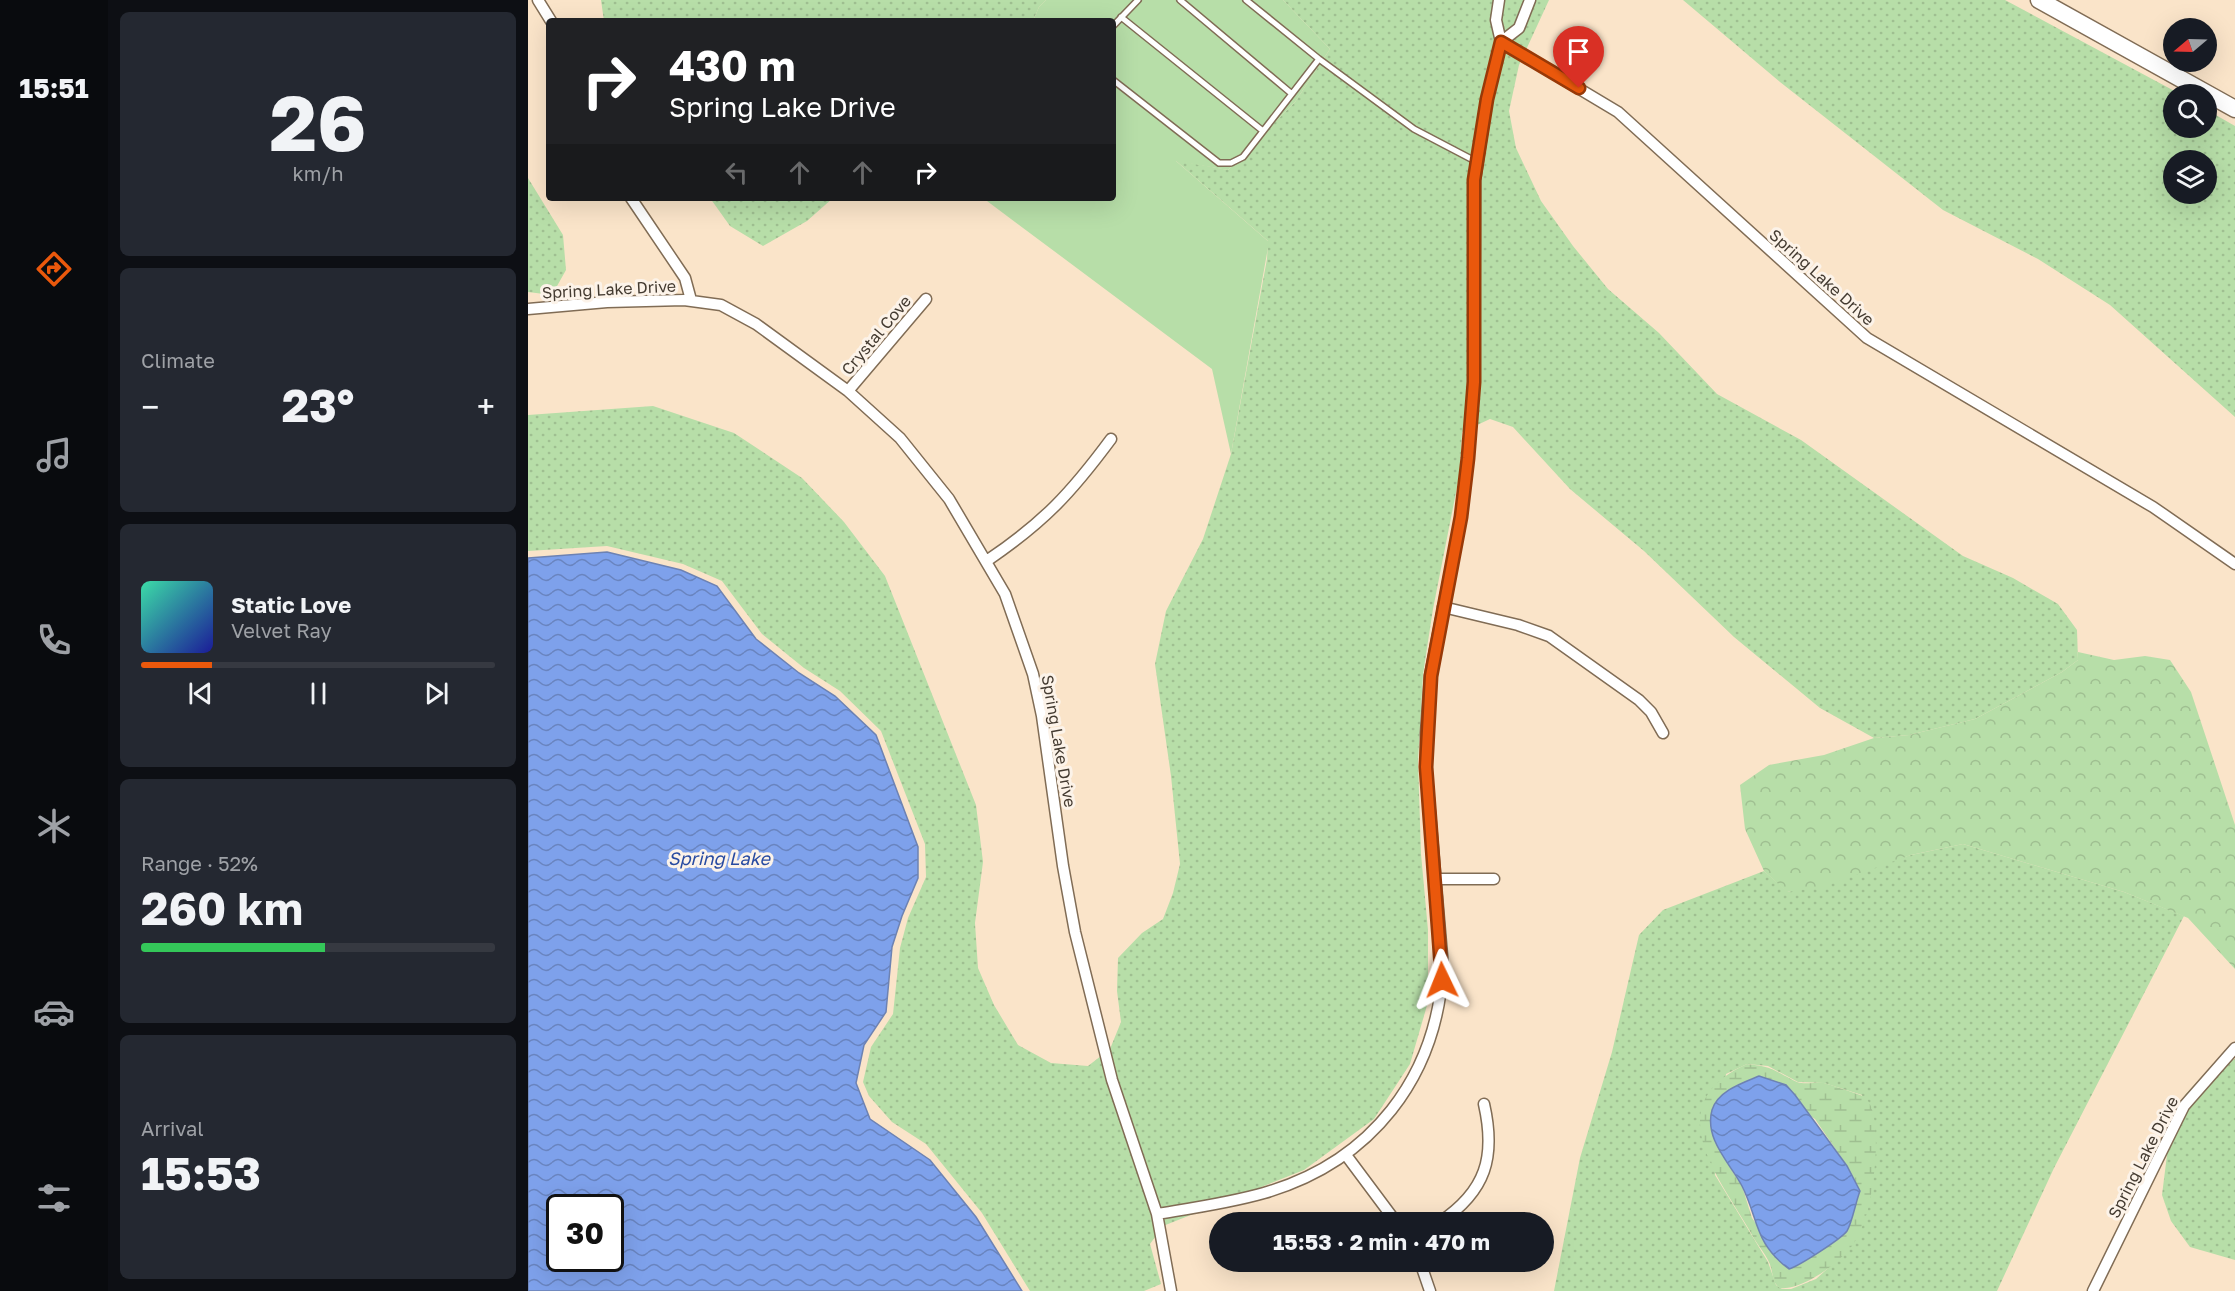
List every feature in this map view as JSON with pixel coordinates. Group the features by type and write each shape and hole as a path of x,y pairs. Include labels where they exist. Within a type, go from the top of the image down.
{"main road":[{"path":"2039,0 2235,109"}],"street":[{"path":"538,0 549,18"},
{"path":"1157,1214 1265,1193 1325,1168 1346,1155 1398,1103 1421,1065 1431,1041 1442,992 1443,967 1426,767 1426,733 1431,676 1461,517 1468,458 1474,382 1473,211 1477,162 1487,99 1501,42 1496,20 1499,0"},
{"path":"1501,42 1519,28 1530,0"},
{"name":"Spring Lake Drive","path":"1501,42 1618,112 1867,338 2153,507 2235,564"},
{"name":"Spring Lake Drive","path":"633,201 685,278 691,300"},
{"name":"Crystal Cove","path":"848,391 926,298"},
{"name":"Spring Lake Drive","path":"528,309 607,302 691,300 721,305 756,324 848,391 900,438 926,467 988,560 1018,624 1033,674 1053,785 1063,866 1090,1000 1112,1080 1157,1214 1172,1291"},
{"path":"988,560 1029,532 1055,508 1080,481 1111,439"},
{"path":"1443,607 1518,625 1549,636 1639,700 1651,712 1663,733"},
{"path":"1435,879 1494,879"},
{"name":"Spring Lake Drive","path":"2093,1291 2184,1106 2235,1047"},
{"path":"1452,1212 1471,1196 1484,1172 1491,1134 1484,1104"},
{"path":"1346,1155 1389,1212"},
{"path":"1423,1272 1430,1291"}],"lane":[{"path":"1116,23 1138,0"},
{"path":"1180,0 1292,94"},
{"path":"1246,0 1319,59 1414,129 1477,162"},
{"path":"1121,17 1263,131"},
{"path":"1116,82 1219,163 1231,163 1243,157 1319,59"}],"green space":[{"path":"601,0 1046,0 1039,7 1034,18 604,18"},
{"path":"1046,0 1283,0 1330,49 1295,102 1228,170 1176,161 1269,242 1231,454 1212,369 987,201 1116,201 1116,18 1034,18 1039,7"},
{"path":"1283,0 1549,0 1519,65 1509,111 1516,148 1541,201 1573,246 1608,289 1659,333 1717,394 1801,440 1963,556 2013,578 2058,604 2077,630 2078,660 2062,672 1975,719 1909,735 1874,738 1820,708 1734,637 1644,551 1570,489 1513,427 1490,419 1462,432 1460,472 1433,609 1423,674 1418,761 1421,854 1428,930 1428,1002 1410,1064 1374,1119 1304,1170 1163,1226 1150,1244 1161,1284 1144,1291 1030,1291 982,1213 926,1144 892,1122 869,1096 863,1082 871,1047 893,1014 900,948 908,918 926,877 925,844 881,731 840,691 804,668 762,634 722,581 683,564 607,546 528,551 528,415 653,406 734,433 802,478 844,522 885,576 976,805 983,862 975,923 978,968 994,1005 1018,1045 1051,1063 1088,1066 1110,1049 1121,1022 1117,991 1118,958 1142,933 1163,919 1173,893 1180,864 1171,776 1155,664 1166,611 1203,539 1231,454 1267,259 1268,241 1175,160 1228,170 1295,102 1330,49"},
{"path":"1683,0 2005,0 2163,85 2163,138 2217,138 2217,116 2235,126 2235,417 2110,305 2038,259 1943,210 1780,82"},
{"path":"528,178 563,235 566,270 552,295 528,292"},
{"path":"712,201 830,201 807,221 763,246 730,226"},
{"path":"2078,652 2114,660 2145,656 2170,660 2191,692 2235,825 2235,969 2188,918 2124,892 1963,844 1911,855 1822,887 1787,892 1764,871 1745,829 1740,785 1769,765 1824,755 1874,738 1909,735 1975,719 2062,672 2078,660"},
{"path":"1963,844 2124,892 2184,916 2054,1168 1997,1291 1554,1291 1580,1158 1612,1052 1639,935 1663,910 1764,871 1788,892 1911,855","holes":["1747,1064 1768,1066 1798,1082 1824,1083 1862,1095 1873,1173 1869,1196 1846,1252 1816,1279 1791,1289 1782,1289 1776,1285 1768,1262 1715,1175 1726,1074"]},
{"path":"2235,1059 2235,1260 2190,1247 2171,1221 2162,1195 2168,1147 2185,1095 2206,1072"},
{"path":"1747,1064 1756,1065 1774,1070 1797,1082 1824,1083 1863,1096 1870,1104 1874,1118 1876,1156 1871,1196 1864,1222 1854,1243 1841,1258 1822,1273 1800,1285 1780,1288 1776,1284 1768,1259 1724,1188 1703,1142 1700,1120 1705,1099 1720,1080","holes":["1753,1078 1815,1119 1847,1166 1860,1191 1847,1231 1820,1252 1789,1269 1752,1218 1742,1186 1732,1171 1731,1089"]}],"water":[{"name":"Spring Lake","path":"607,552 681,570 717,586 756,639 799,673 835,696 876,735 918,847 918,878 892,947 886,1012 864,1045 856,1083 870,1119 930,1160 976,1217 1022,1291 528,1291 528,558"},
{"path":"1759,1076 1786,1085 1795,1095 1847,1166 1860,1191 1847,1231 1820,1252 1789,1269 1769,1250 1763,1240 1742,1186 1715,1141 1712,1131 1712,1110 1719,1098 1731,1088"}],"route":[{"path":"1442,980 1443,967 1426,767 1426,733 1431,676 1461,517 1468,458 1474,382 1474,180 1487,99 1501,42 1579,88"}]}
